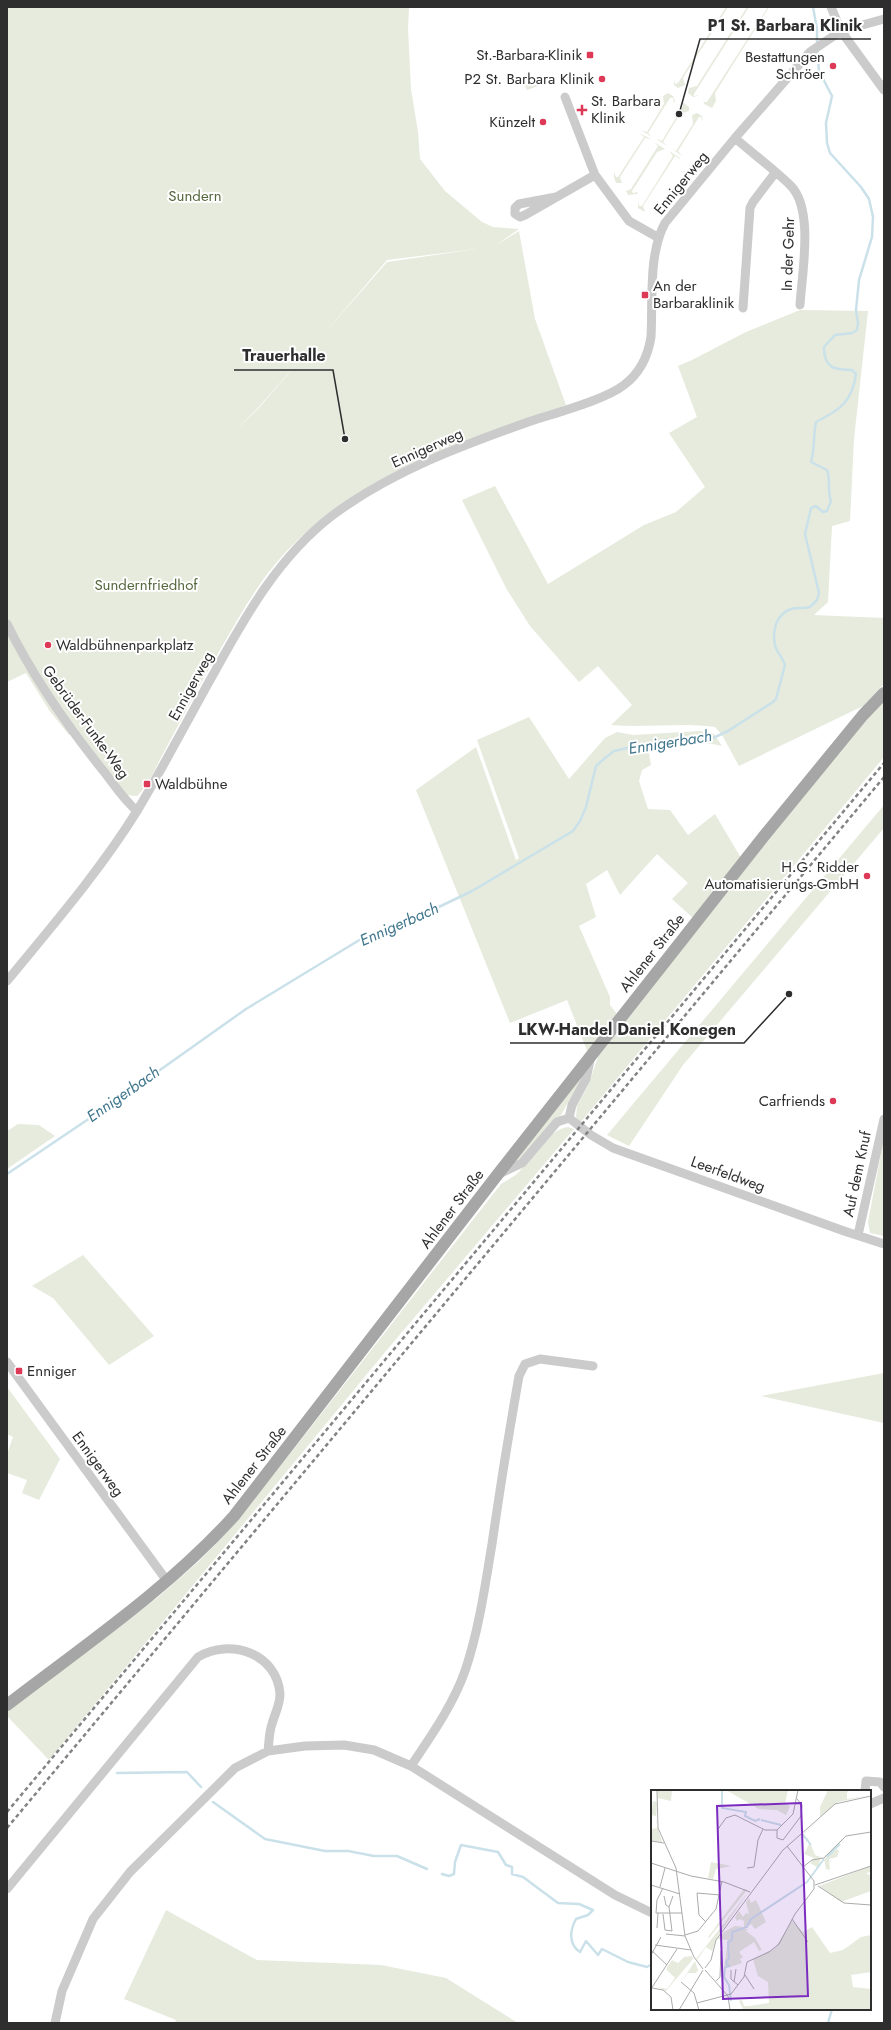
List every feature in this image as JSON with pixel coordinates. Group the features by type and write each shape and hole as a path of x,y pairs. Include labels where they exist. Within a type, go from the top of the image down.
{"main road":[{"name":"Ahlener Straße","path":"7,1705 167,1581 210,1543 234,1516 498,1174 764,836 863,715 884,693"}],"street":[{"path":"831,7 841,31 884,90"},
{"name":"Ennigerweg","path":"7,981 102,865 137,811 246,616 286,558 312,532 335,514 399,475 493,434 601,396 623,386 633,377 643,364 651,337 654,273 658,238 669,218 735,138 810,52 841,31 884,19"},
{"path":"565,97 595,175 629,221 658,238"},
{"name":"In der Gehr","path":"735,138 791,186 802,204 805,225 800,304"},
{"path":"743,308 750,208 775,173"},
{"path":"556,197 595,175"},
{"name":"Gebrüder-Funke-Weg","path":"7,624 25,661 88,753 137,811"},
{"path":"498,1174 522,1163 557,1122 569,1118 572,1105 586,1079 591,1056"},
{"name":"Leerfeldweg","path":"569,1118 607,1146 884,1244"},
{"name":"Auf dem Knuf","path":"858,1236 884,1119"},
{"path":"411,1766 453,1697 465,1672 485,1584 519,1376 525,1364 540,1359 593,1366"},
{"name":"Ennigerweg","path":"7,1362 167,1581"},
{"path":"7,1889 198,1657 209,1651 222,1649 248,1652 259,1657 271,1669 276,1678 280,1695 278,1710 271,1724 268,1751"},
{"path":"55,2023 62,1990 93,1919 130,1872 235,1768 268,1751 305,1746 344,1745 374,1750 411,1766 615,1895 651,1913"},
{"path":"865,1790 866,1781 880,1782 884,1787"},
{"path":"871,1804 884,1798"}],"green space":[{"name":"Sundern","path":"7,7 409,7 408,29 411,89 418,132 420,159 445,191 482,222 493,227 519,229 496,245 519,231 535,319 566,405 489,432 415,462 380,480 346,501 314,525 284,554 249,600 198,688 149,781 137,796 125,795 78,734 78,729 69,735 49,710 26,673 7,682","holes":["476,249 387,262 323,335 387,260","310,349 257,410 235,431 256,410"]},
{"path":"726,7 728,7 683,78 685,85 678,88 674,85 674,78 675,84 678,83"},
{"path":"747,7 749,7 694,96 700,95 693,97 688,93 689,88 697,86"},
{"path":"768,7 715,93 716,101 712,108 704,104 703,97 704,102 707,102"},
{"path":"527,83 537,83 538,86 527,90 525,86"},
{"path":"668,93 673,96 675,101 674,103 673,98 670,98 648,133 652,137 641,130 647,132 664,104 663,96"},
{"path":"684,103 689,107 689,111 680,114 663,142 667,146 656,139 662,141 683,104 677,105"},
{"path":"697,113 702,116 703,122 701,117 699,117 678,151 682,156 671,148 676,151 693,124 692,115"},
{"path":"639,133 651,139 645,138 620,177 622,183 616,183 614,172 616,177 618,177 644,137"},
{"path":"654,142 665,149 657,152 632,191 633,193 638,192 637,194 628,195 626,191 631,189 658,146"},
{"path":"669,151 680,159 675,156 643,206 645,212 638,208 638,201 639,206 642,206 673,156"},
{"path":"800,310 868,311 854,439 850,521 832,526 828,602 814,615 884,618 884,684 863,706 739,766 722,735 715,727 689,725 611,725 632,705 598,666 579,682 530,626 506,588 462,500 495,486 548,584 644,525 676,512 705,487 669,433 697,417 678,366 746,332"},
{"path":"884,700 884,757 580,1123 576,1117 577,1106 588,1086 599,1054 769,839 866,719"},
{"path":"529,717 569,779 605,738 617,732 633,735 700,731 714,734 722,746 685,742 648,748 651,765 642,770 639,781 648,809 670,810 688,835 715,814 741,858 693,918 672,899 688,883 657,854 620,895 607,870 586,884 596,917 579,926 610,997 610,1005 617,1014 588,1053 567,1000 510,1023 416,790 476,747 516,860 519,858 477,740"},
{"path":"884,805 884,828 683,1065 629,1146 607,1135"},
{"path":"581,1075 583,1076 561,1115 521,1161 510,1166"},
{"path":"18,1124 39,1125 55,1136 7,1169 7,1131"},
{"path":"568,1127 574,1129 386,1351 49,1760 7,1716 7,1712 157,1598 215,1545 239,1518 304,1436 501,1184 519,1172 553,1133"},
{"path":"884,1138 884,1236 870,1233 868,1222"},
{"path":"83,1255 154,1336 109,1365 53,1298 32,1286"},
{"path":"884,1373 884,1423 761,1396"},
{"path":"7,1387 60,1459 39,1500 22,1493 27,1480 7,1473 7,1454 13,1437 7,1434"},
{"path":"166,1910 257,1960 381,1965 446,1978 518,2023 175,2023 176,2020 124,1999"}],"waterway":[{"name":"Ennigerbach","path":"813,7 817,29 817,44"},
{"name":"Ennigerbach","path":"7,1174 136,1087 246,1009 366,936 416,918 472,891 573,831 580,821 586,807 596,766 614,751 664,740 713,738 728,731 776,699 785,665 775,645 774,634 776,624 786,611 793,608 810,607 817,600 819,593 805,534 811,508 816,506 823,512 827,511 831,501 827,470 811,462 816,422 844,404 851,392 856,374 852,370 835,368 828,364 824,354 824,347 835,335 852,333 857,330 858,323 856,310 859,280 872,237 873,217 869,199 861,187 830,153 827,143 826,123 832,96 819,71 817,51"},
{"path":"117,1773 187,1772 201,1787"},
{"path":"213,1802 265,1839 325,1851 348,1851 374,1856 397,1856 427,1869"},
{"path":"442,1874 449,1876 454,1874 455,1862 461,1845 498,1852 506,1865 512,1867 512,1874 523,1877 558,1903 579,1904 593,1910 588,1915 576,1919 572,1928 571,1937 573,1945 580,1952 586,1941 598,1955 602,1949 628,1962 647,1967 651,1965"},
{"path":"828,2023 832,2010"}],"railway":[{"path":"7,1812 884,763"},
{"path":"7,1828 884,777"}],"place":[{"name":"St.-Barbara-Klinik","path":"590,55"},
{"name":"Bestattungen Schröer","path":"833,66"},
{"name":"P2 St. Barbara Klinik","path":"602,79"},
{"name":"St. Barbara Klinik","path":"582,110"},
{"name":"P1 St. Barbara Klinik","path":"679,114"},
{"name":"Künzelt","path":"543,122"},
{"name":"An der Barbaraklinik","path":"645,295"},
{"name":"Trauerhalle","path":"345,439"},
{"name":"Waldbühnenparkplatz","path":"48,645"},
{"name":"Waldbühne","path":"147,784"},
{"name":"H.G. Ridder Automatisierungs-GmbH","path":"867,876"},
{"name":"LKW-Handel Daniel Konegen","path":"789,994"},
{"name":"Carfriends","path":"833,1101"},
{"name":"Enniger","path":"19,1371"}],"park label":[{"name":"Sundernfriedhof","path":"146,585"}]}
